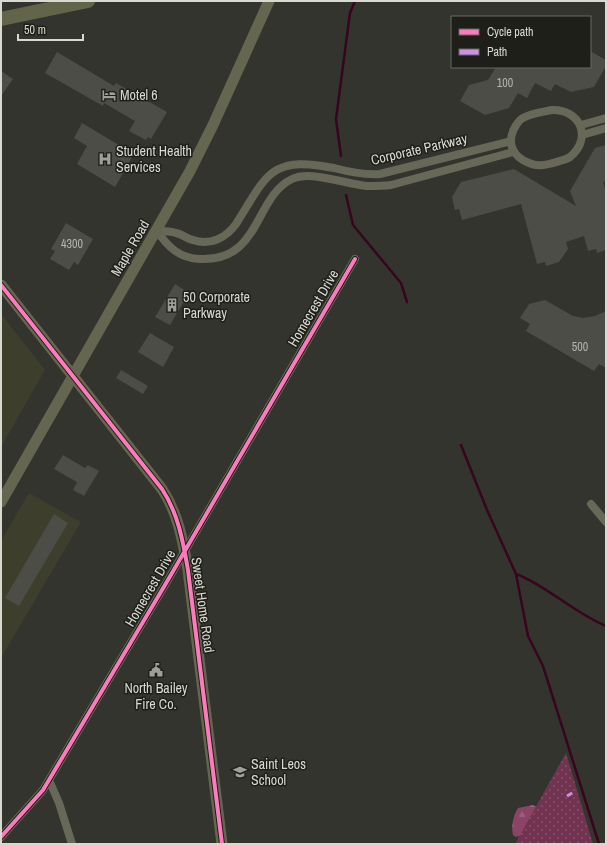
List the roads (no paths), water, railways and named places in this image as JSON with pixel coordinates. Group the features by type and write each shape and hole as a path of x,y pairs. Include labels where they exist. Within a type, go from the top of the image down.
{"highway":[{"path":"1,19 88,1"}],"main road":[{"name":"Maple Road","path":"1,502 157,230 213,125 269,1"},
{"name":"Sweet Home Road","path":"1,285 60,358 73,377 89,394 162,488 175,516 185,550 222,844"}],"street":[{"path":"552,110 569,112 575,116 581,125 582,135 580,143 570,156 543,166 535,166 525,162 513,152 510,141 518,122 523,118 552,110"},
{"path":"581,125 606,118"},
{"path":"582,135 606,128"},
{"name":"Corporate Parkway","path":"157,230 175,232 193,240 202,242 220,239 236,224 265,180 278,169 293,164 303,163 369,175 380,174 510,141"},
{"name":"Corporate Parkway","path":"157,230 165,243 177,253 196,259 219,257 238,248 246,239 276,192 286,183 301,176 311,176 366,186 391,185 513,152"},
{"path":"334,180 336,169"},
{"name":"Homecrest Drive","path":"1,838 37,798 49,780 354,259"},
{"path":"591,504 606,522"},
{"path":"49,780 59,803 72,844"}],"waterway":[{"path":"341,156 336,119 350,13 355,1"},
{"path":"346,195 353,225 401,283 407,302"},
{"path":"461,445 487,510 516,574 528,636 543,666 599,844"},
{"path":"516,574 538,585 583,614 606,626"}],"place":[{"name":"Motel 6","path":"109,95"},
{"name":"Student Health Services","path":"105,159"},
{"name":"50 Corporate Parkway","path":"172,305"},
{"name":"North Bailey Fire Co.","path":"156,670"},
{"name":"Saint Leos School","path":"240,772"}]}
